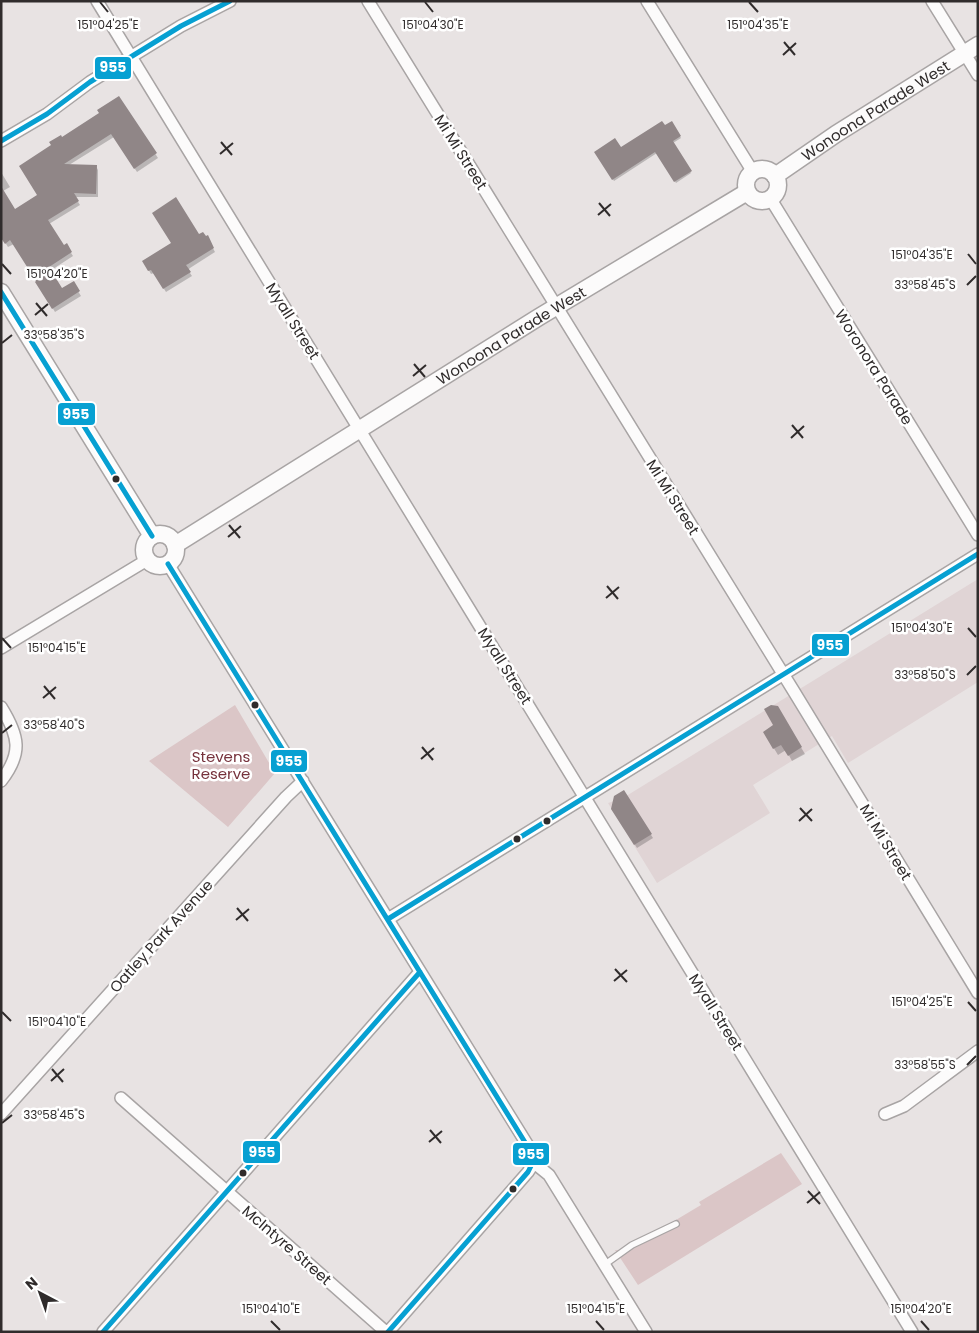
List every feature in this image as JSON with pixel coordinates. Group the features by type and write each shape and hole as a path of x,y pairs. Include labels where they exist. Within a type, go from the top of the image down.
{"street":[{"name":"Myall Street","path":"96,1 912,1332"},
{"path":"1,141 47,114 80,88 181,26 230,1"},
{"name":"Mi Mi Street","path":"368,1 784,675 978,994"},
{"path":"647,1 753,172"},
{"path":"932,1 971,49 978,75"},
{"name":"Wonoona Parade West","path":"775,176 836,134 971,49"},
{"path":"757,169 767,170 775,176 778,186 770,198 765,200 754,199 747,192 746,183 749,174 753,172 757,169"},
{"name":"Wonoona Parade West","path":"175,544 556,307 747,192"},
{"name":"Woronora Parade","path":"770,198 978,535"},
{"path":"1,292 152,536"},
{"path":"166,535 175,544 176,553 168,564 160,566 147,560 144,550 152,536 166,535"},
{"path":"388,919 978,554"},
{"path":"1,648 147,560"},
{"path":"168,564 530,1149 533,1162 549,1175 646,1332"},
{"path":"1,707 10,722 15,736 16,752 13,764 1,782"},
{"name":"Oatley Park Avenue","path":"1,1114 286,797 303,781"},
{"path":"103,1332 420,972"},
{"path":"885,1114 904,1106 978,1051"},
{"name":"McIntyre Street","path":"121,1098 387,1332"},
{"path":"387,1332 528,1172 533,1162"}],"lane":[{"path":"604,1265 632,1245 676,1224"}],"shaded area":[{"path":"978,579 978,682 848,763 832,736 753,785 770,813 657,883 608,803 623,798"}],"green space":[{"name":"Stevens Reserve","path":"235,705 275,773 228,827 149,761"},
{"path":"781,1153 802,1184 638,1285 615,1250 624,1251 701,1205 699,1202"}],"building":[{"path":"119,96 157,153 134,169 111,134 64,164 97,165 96,194 74,193 79,201 48,220 64,245 67,243 72,252 49,267 62,288 74,281 80,291 52,309 10,240 5,244 1,238 1,186 15,209 37,195 19,166 51,145 49,142 61,135 62,137 99,113 97,110"},
{"path":"662,121 665,125 672,121 681,136 673,141 692,171 674,182 655,152 612,180 594,152 615,138 621,147"},
{"path":"176,197 199,234 203,232 206,236 208,235 214,248 186,265 191,272 163,289 151,270 148,271 142,261 171,243 152,213"},
{"path":"771,705 778,706 802,747 788,756 781,745 773,749 763,732 773,725 764,709"},
{"path":"624,790 652,834 634,845 611,809 614,796"}],"transit line":[{"name":"955","path":"1,141 47,114 90,82 181,26 230,1"},
{"name":"955","path":"1,292 152,536"},
{"name":"955","path":"388,919 978,554"},
{"name":"955","path":"168,564 531,1152 532,1164 528,1172 388,1332"},
{"name":"955","path":"103,1332 420,972"}]}
